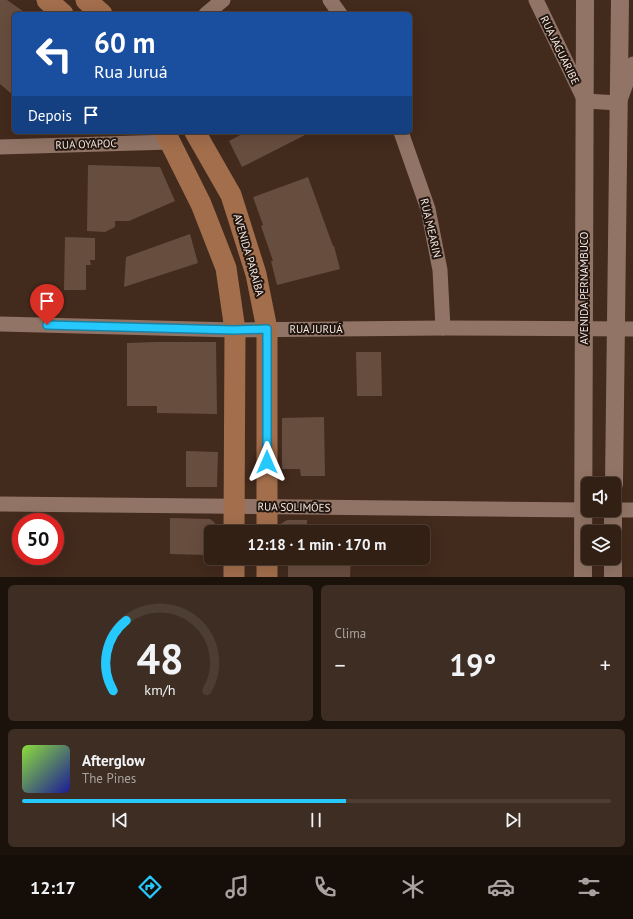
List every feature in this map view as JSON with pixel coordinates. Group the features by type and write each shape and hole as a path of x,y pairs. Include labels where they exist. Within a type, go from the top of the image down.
{"main road":[{"path":"47,0 61,12"},
{"path":"86,0 100,12"},
{"name":"AVENIDA PARAÍBA","path":"197,134 231,195 256,274 267,329 267,525"},
{"path":"168,137 201,204 226,268 234,330 234,525"},
{"path":"234,565 234,577"},
{"path":"267,565 267,577"}],"street":[{"path":"208,12 223,0"},
{"path":"330,0 339,12"},
{"name":"RUA JAGUARIBE","path":"536,0 585,101"},
{"name":"AVENIDA PERNAMBUCO","path":"585,0 584,329 586,477"},
{"path":"614,477 624,329 618,103 620,0"},
{"path":"618,103 633,64"},
{"path":"585,101 618,103"},
{"name":"RUA MEARIN","path":"402,134 428,209 440,270 443,328"},
{"name":"RUA OYAPOC","path":"0,147 168,137"},
{"name":"RUA JURUÁ","path":"0,324 234,330 443,328 624,329"},
{"name":"RUA SOLIMÕES","path":"0,504 581,510"},
{"path":"621,510 633,510"},
{"name":"AVENIDA PERNAMBUCO","path":"583,577 586,517"},
{"path":"613,565 613,577"}],"building":[{"path":"0,0 7,0 24,12 12,12 12,94 0,84"},
{"path":"242,134 307,134 242,167 229,141"},
{"path":"88,165 160,167 175,201 129,221 115,221 115,227 105,232 87,231"},
{"path":"308,177 334,246 340,269 277,285 271,261 273,261 253,197"},
{"path":"190,234 198,263 124,287 126,257"},
{"path":"65,237 95,238 95,260 90,260 91,265 86,265 86,290 64,290"},
{"path":"216,342 217,414 157,413 157,406 127,406 127,343"},
{"path":"356,352 381,352 382,396 357,396"},
{"path":"324,417 325,476 301,476 300,469 282,469 282,418"},
{"path":"186,451 218,452 217,487 186,487"},
{"path":"170,518 210,519 215,523 215,525 204,525 204,555 170,554"},
{"path":"287,520 307,520 307,525 279,525"},
{"path":"288,565 351,565 350,577 288,577"}],"route":[{"path":"47,325 234,330 267,329 267,462"}]}
